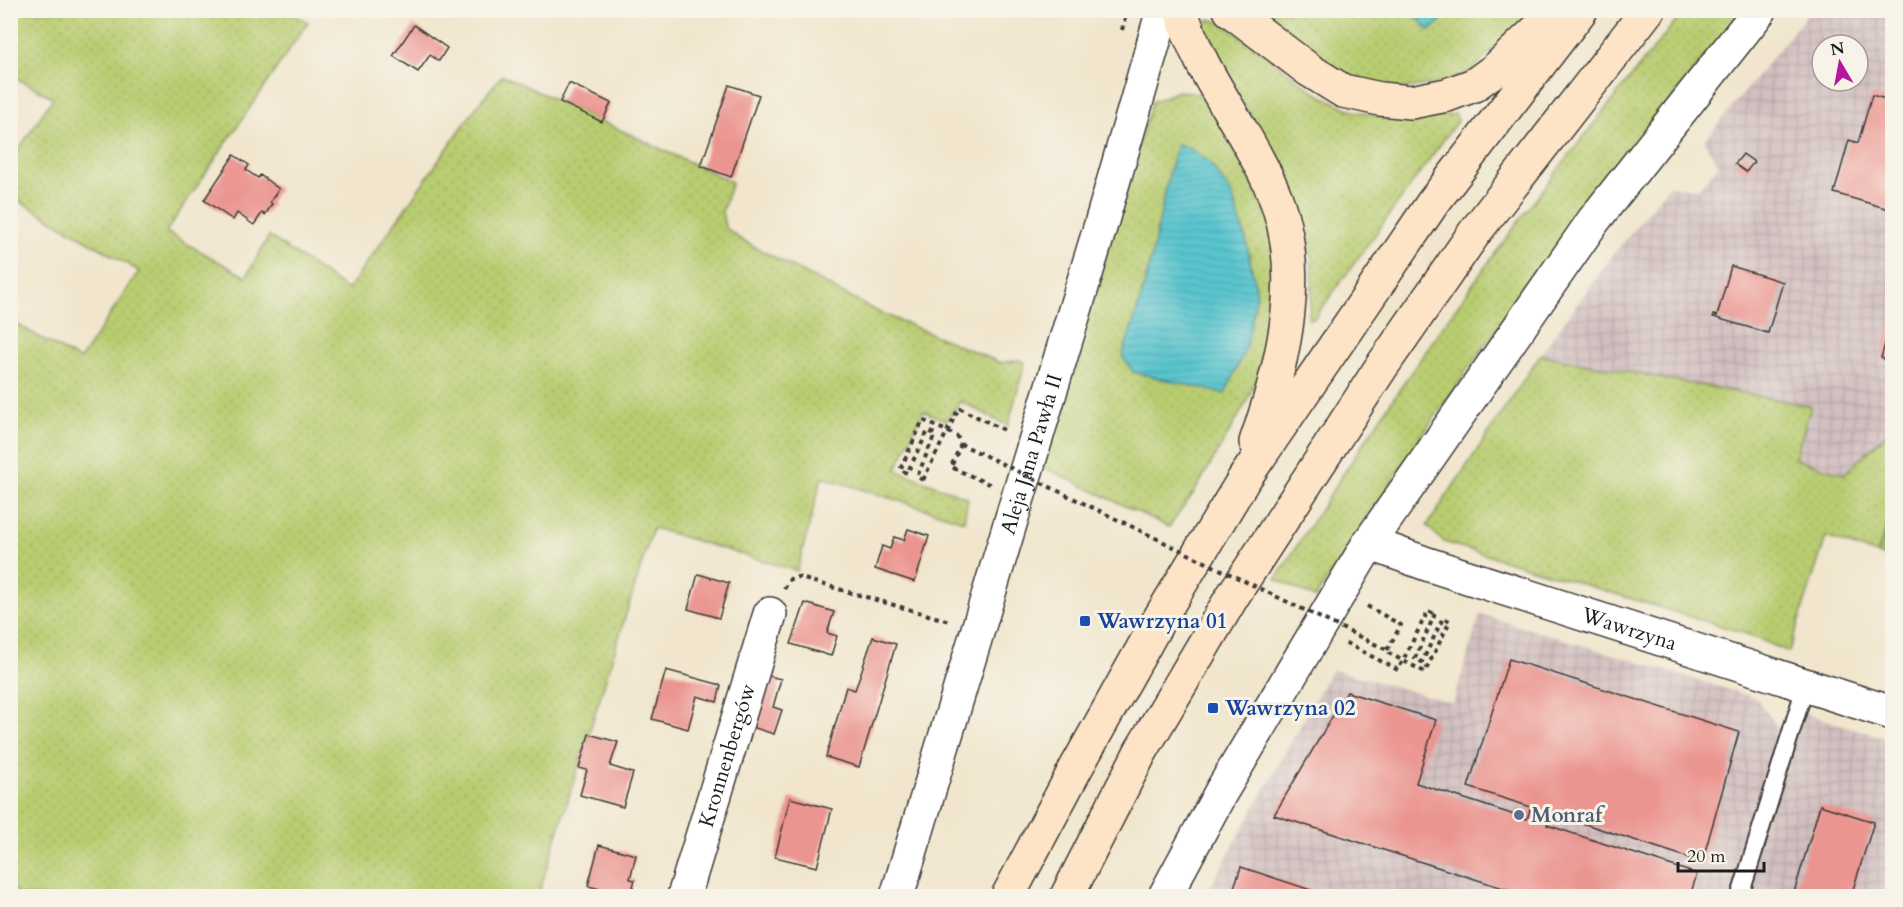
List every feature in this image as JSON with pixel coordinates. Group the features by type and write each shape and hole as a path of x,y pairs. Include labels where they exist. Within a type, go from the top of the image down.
{"main road":[{"path":"1181,10 1184,22 1203,63 1272,188 1286,225 1290,282 1282,356 1244,479"},
{"path":"1230,10 1308,70 1343,91 1380,99 1412,102 1448,95 1474,85 1496,69 1558,10"},
{"path":"1008,897 1076,768 1161,616 1244,479 1432,204 1581,10"},
{"path":"1067,897 1141,751 1232,597 1375,376 1475,232 1648,10"}],"street":[{"name":"Aleja Jana Pawła II","path":"897,897 1096,242 1163,10"},
{"path":"1165,897 1221,792 1336,629 1369,543 1594,220 1760,10"},
{"name":"Wawrzyna","path":"1369,543 1438,568 1893,713"},
{"name":"Kronnenbergów","path":"684,897 770,614"}],"lane":[{"path":"1740,897 1806,684"}],"path":[{"path":"1003,438 1006,430 959,408 923,480 917,477 935,434 928,431 907,473 900,470 923,420 957,436 961,444 1387,650 1390,654 1425,672 1450,621 1443,618 1422,662 1415,658 1435,614 1428,611 1398,670 1336,629"},
{"path":"961,444 951,467 997,487"},
{"path":"770,614 787,583 797,576 979,629"},
{"path":"1365,604 1401,625 1387,650"}],"shaded area":[{"path":"1810,11 1892,11 1892,435 1887,434 1844,474 1794,459 1810,406 1540,355 1612,256 1669,186 1698,189 1719,165 1704,141"},
{"path":"1480,614 1756,698 1779,729 1787,708 1892,740 1892,896 1205,896 1332,669 1453,703"}],"green space":[{"path":"11,11 287,11 308,22 166,232 246,277 269,236 348,290 477,106 502,75 732,182 722,212 725,227 740,239 874,310 1001,363 1019,360 1025,363 1008,426 960,401 947,421 923,411 896,470 968,498 964,521 822,477 797,571 653,528 538,896 20,896 10,886 11,321 80,360 139,271 11,196 11,161 53,98 11,75"},
{"path":"1256,11 1414,11 1412,12 1430,31 1451,11 1534,11 1472,70 1448,82 1398,89 1337,73"},
{"path":"1684,11 1741,11 1588,207 1474,360 1315,598 1276,579 1372,430 1498,249"},
{"path":"1209,19 1222,23 1318,94 1353,111 1386,117 1433,117 1455,114 1458,120 1314,319 1308,319 1312,292 1312,259 1307,230 1283,177 1202,27"},
{"path":"1178,91 1192,92 1205,98 1246,171 1269,221 1278,296 1263,365 1244,407 1195,491 1169,527 1041,466 1152,102"},
{"path":"1540,355 1811,406 1795,459 1844,474 1887,433 1892,435 1892,511 1877,554 1826,537 1789,652 1744,633 1444,542 1427,526"},
{"path":"1892,511 1892,559 1877,554"}],"water":[{"path":"1414,11 1451,11 1430,31 1412,13"},
{"path":"1177,145 1189,148 1210,163 1232,195 1246,239 1257,294 1246,348 1225,394 1133,372 1122,356 1148,273"}],"building":[{"path":"414,25 447,48 439,61 430,55 418,72 393,56"},
{"path":"569,83 611,103 602,122 560,102"},
{"path":"729,85 759,95 731,177 701,166"},
{"path":"1872,95 1892,101 1892,210 1834,193 1849,140 1858,143"},
{"path":"1743,154 1754,162 1746,172 1735,164"},
{"path":"234,155 249,165 246,170 258,178 260,175 279,189 265,215 262,213 254,225 237,213 233,220 204,200"},
{"path":"1731,266 1783,282 1768,333 1713,317 1713,315 1717,316"},
{"path":"1892,320 1892,362 1881,358"},
{"path":"908,529 929,536 915,582 875,569 882,546 890,549 894,537 904,540"},
{"path":"698,574 729,583 719,618 688,609"},
{"path":"805,603 834,612 827,633 837,636 831,656 791,644"},
{"path":"873,637 896,644 859,767 826,757 846,687 855,690"},
{"path":"1509,659 1739,732 1702,862 1551,813 1547,825 1697,874 1690,896 1528,896 1274,815 1347,692 1436,720 1416,783 1527,819 1531,807 1468,787"},
{"path":"666,670 721,685 717,702 697,696 688,729 652,719"},
{"path":"765,675 781,679 773,707 782,710 774,734 752,727"},
{"path":"589,734 618,742 610,766 633,773 623,807 580,795 587,770 579,768"},
{"path":"790,798 832,809 817,867 775,857"},
{"path":"1820,805 1874,822 1851,896 1793,896"},
{"path":"599,845 636,855 630,879 635,880 630,896 588,886"},
{"path":"1241,867 1329,896 1231,896"}],"place":[{"name":"Wawrzyna 01","path":"1085,621"},
{"name":"Wawrzyna 02","path":"1213,708"},
{"name":"Monraf","path":"1519,815"}]}
